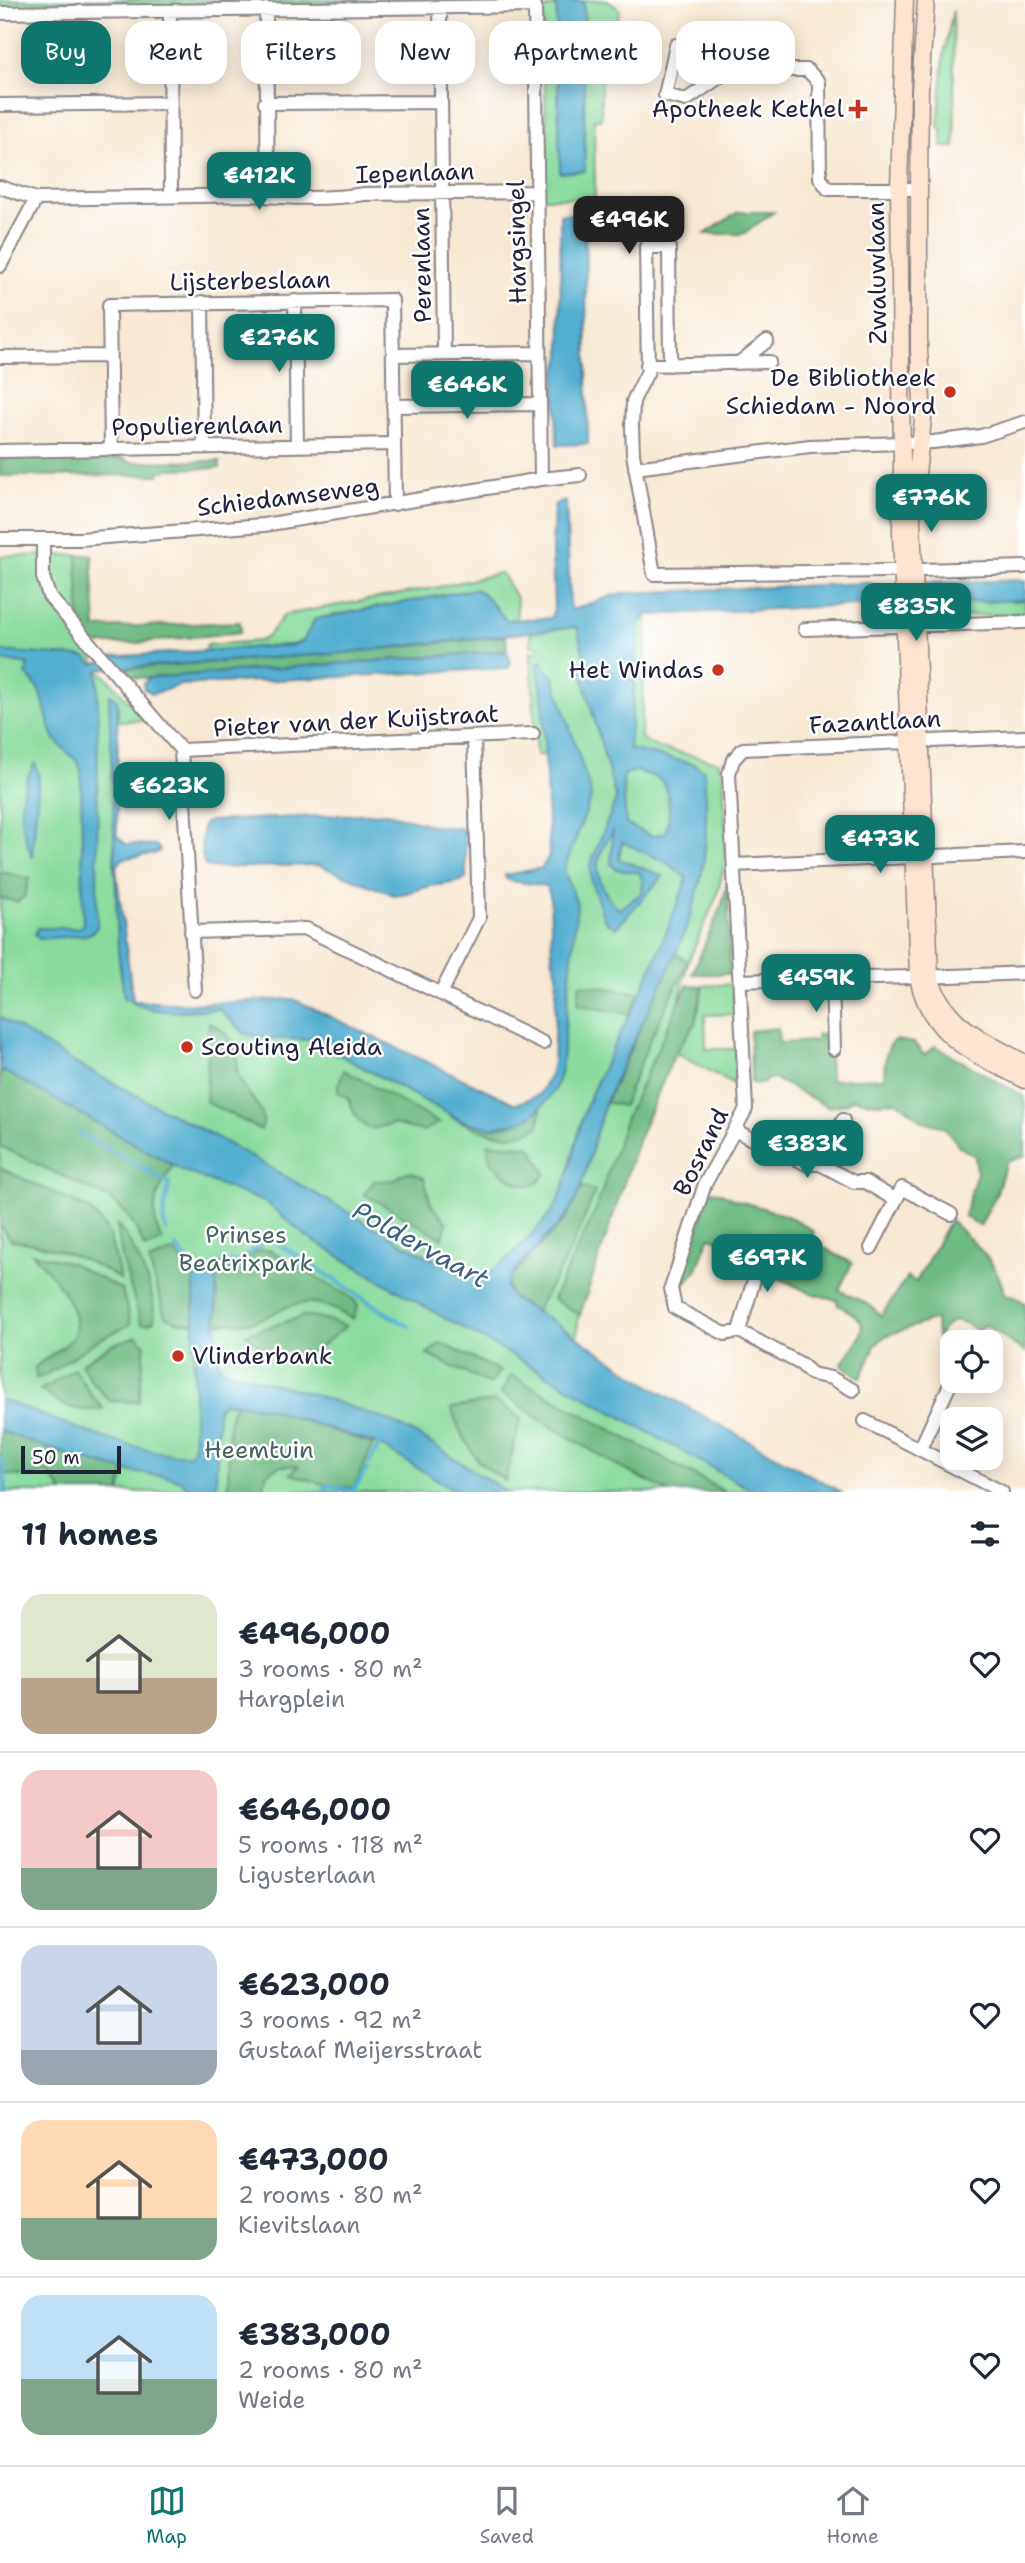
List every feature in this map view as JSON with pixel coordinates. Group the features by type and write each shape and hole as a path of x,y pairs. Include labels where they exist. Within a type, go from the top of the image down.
{"main road":[{"name":"Zwaluwlaan","path":"905,0 899,187 901,443 924,977 922,998 945,1032 969,1051 1025,1080"},
{"name":"Zwaluwlaan","path":"907,571 921,442 920,91 926,0"},
{"name":"Zwaluwlaan","path":"924,977 940,1005 952,1017 978,1037 1025,1063"}],"street":[{"name":"Hargsingel","path":"440,8 535,6 541,479"},
{"path":"0,13 440,8"},
{"name":"Perenlaan","path":"440,8 444,354"},
{"path":"266,9 268,196"},
{"path":"170,10 171,196"},
{"path":"774,44 773,70 730,70 686,100 665,95 676,45 774,44"},
{"path":"795,70 807,70 819,82 820,177 828,189 919,189"},
{"path":"265,103 439,102"},
{"path":"0,105 171,103"},
{"name":"Iepenlaan","path":"0,187 36,199 171,196 343,197 364,194 537,192"},
{"path":"0,266 36,199"},
{"path":"670,365 668,247 646,247 648,371 633,401 632,426 635,468 654,574 1025,567"},
{"name":"Lijsterbeslaan","path":"109,356 109,305 392,300 393,355"},
{"path":"295,301 297,446"},
{"path":"202,302 204,447"},
{"path":"740,363 767,341"},
{"path":"395,504 393,355 539,353"},
{"path":"0,357 109,356 111,449"},
{"path":"647,365 769,362"},
{"path":"393,406 540,404"},
{"path":"635,468 810,446 921,442 981,436 1025,422"},
{"name":"Populierenlaan","path":"0,451 394,444"},
{"name":"Schiedamseweg","path":"0,539 80,539 264,524 580,475"},
{"path":"43,539 43,577 49,596 181,750 195,990"},
{"path":"805,629 1025,622"},
{"name":"Pieter van der Kuijstraat","path":"181,750 533,734"},
{"name":"Fazantlaan","path":"733,760 743,749 1025,737"},
{"path":"441,993 479,918 474,738"},
{"name":"Bosrand","path":"733,760 729,774 746,1109 705,1184 671,1288 675,1308 725,1334 739,1331 801,1364 812,1374 831,1378 853,1390"},
{"path":"734,865 1025,852"},
{"path":"191,932 306,929 543,1043"},
{"path":"740,981 1025,973"},
{"path":"832,978 834,1049"},
{"path":"820,1164 843,1120"},
{"path":"735,1130 779,1154 791,1156 806,1164 820,1164 854,1182 865,1182 896,1200"},
{"path":"871,1248 902,1188 951,1214"},
{"path":"739,1331 763,1249"},
{"path":"920,1449 946,1393"},
{"path":"865,1421 1002,1492"}],"green space":[{"path":"0,0 551,0 0,7"},
{"path":"607,0 620,10 617,21 584,21 583,1"},
{"path":"557,5 558,21 543,21 543,10"},
{"path":"953,10 955,147 942,147 942,128 938,127 944,54"},
{"path":"545,84 601,84 601,119 594,119 595,198 541,198 541,167 547,162"},
{"path":"738,212 774,212 743,234 705,234"},
{"path":"122,458 130,462 220,461 220,468 167,469 159,471 159,475 0,476 0,459"},
{"name":"Prinses Beatrixpark","path":"77,555 97,688 98,670 145,720 118,721 118,701 114,865 128,996 133,1003 297,1003 529,1113 550,1086 558,1053 562,951 543,698 546,755 536,755 531,651 539,651 538,646 531,646 531,632 647,615 641,738 656,747 719,762 719,767 723,768 726,843 724,866 717,896 688,962 668,1051 578,1318 575,1391 755,1492 725,1492 692,1474 719,1492 0,1492 0,556"},
{"path":"77,555 92,555 96,628 240,622 241,632 136,643 81,645"},
{"path":"501,573 517,599 517,617 512,621 506,621 483,593 475,589 320,618 300,644 205,652 207,645 260,641 268,636 284,615"},
{"path":"1025,600 1025,614 933,617 927,604"},
{"path":"506,636 507,651 149,678 125,677 117,669 342,653"},
{"path":"0,872 29,878 25,896 18,902 0,898"},
{"path":"728,880 730,974 692,974 722,904"},
{"path":"675,953 688,962 650,1040 623,1106 606,1102"},
{"path":"580,984 640,993 630,1014 578,1005"},
{"path":"733,984 734,1014 705,1015 706,1049 735,1049 736,1085 675,1053 695,1023 703,986"},
{"path":"687,985 703,986 695,1023 675,1053 641,1132 580,1315 553,1299 595,1212 625,1120"},
{"path":"209,1023 219,1028 241,1048 237,1061 238,1073 242,1084 261,1112 261,1130 206,1102"},
{"path":"778,1028 779,1043 815,1041 817,1035 828,1035 830,1080 884,1078 887,1052 895,1040 914,1043 924,1055 935,1046 1025,1097 1025,1156 1006,1162 996,1195 980,1226 964,1216 977,1172 975,1156 960,1147 944,1127 923,1121 897,1101 876,1103 853,1099 845,1104 828,1107 775,1079 768,1079 762,1084 751,1083 750,1031"},
{"path":"344,1070 439,1123 423,1131 393,1124 371,1129 366,1127 356,1117 348,1098 338,1092"},
{"path":"6,1072 173,1165 156,1201 155,1220 162,1241 145,1248 131,1220 110,1199 0,1146 0,1073"},
{"path":"543,1093 539,1126 528,1132 495,1134 451,1117 495,1120 516,1116"},
{"path":"488,1144 528,1146 546,1174 533,1185 515,1182 491,1161"},
{"path":"0,1168 87,1208 96,1216 111,1240 120,1279 94,1264 68,1254 11,1240 0,1225"},
{"path":"411,1172 424,1178 431,1204 447,1223 442,1238 364,1194 374,1181 394,1180"},
{"path":"582,1187 595,1191 583,1222 536,1311 511,1295 509,1279 565,1220"},
{"path":"710,1191 786,1216 814,1232 811,1241 852,1263 839,1290 871,1306 881,1316 907,1277 916,1282 950,1220 991,1263 997,1272 1004,1295 1025,1303 1025,1352 1003,1337 1003,1330 992,1330 985,1325 981,1330 976,1330 960,1321 951,1322 940,1330 937,1338 936,1319 885,1336 875,1346 861,1378 841,1365 857,1342 862,1324 851,1312 838,1305 837,1300 810,1293 774,1276 776,1265 771,1258 710,1237 698,1267 684,1283 692,1245"},
{"path":"117,1225 137,1257 152,1297 154,1321 147,1324 141,1323 122,1258"},
{"path":"261,1250 270,1250 352,1298 358,1305 353,1319 322,1305 304,1303 289,1306 255,1321 217,1323 216,1268 235,1266"},
{"path":"174,1251 181,1260 194,1268 194,1323 179,1322 165,1316 149,1261"},
{"path":"32,1253 71,1263 122,1290 131,1324 98,1340 44,1376 36,1378 35,1367 72,1338 75,1324 69,1302 62,1290"},
{"path":"304,1316 318,1317 346,1326 302,1362 265,1351 246,1334"},
{"path":"137,1336 145,1344 139,1402 110,1401 91,1381 81,1364 111,1345"},
{"path":"440,1343 500,1371 490,1384 427,1355"},
{"path":"74,1369 103,1408 84,1410 69,1407 40,1390"},
{"path":"511,1375 725,1492 670,1492 625,1470 550,1426 501,1393"},
{"path":"495,1401 521,1418 505,1481 478,1461 460,1431 451,1408"},
{"name":"Heemtuin","path":"238,1403 266,1408 373,1444 354,1488 329,1486 291,1474 298,1466 280,1466 266,1474 263,1492 228,1492 229,1423 231,1412"},
{"path":"0,1431 125,1470 120,1492 63,1492 47,1472 31,1477 0,1474"}],"water":[{"path":"556,0 583,1 584,21 556,21"},
{"path":"558,84 584,84 585,171 560,173"},
{"path":"560,214 585,214 588,444 557,445 555,376 561,356"},
{"path":"566,501 572,610 628,593 868,583 890,588 891,601 878,604 647,615 640,622 629,749 694,764 704,771 706,825 701,878 672,963 607,1099 584,1179 573,1205 518,1268 506,1287 513,1299 553,1321 655,1389 841,1492 755,1492 420,1304 307,1237 267,1203 184,1171 0,1069 0,1017 80,1066 218,1138 406,1245 465,1275 486,1274 524,1242 557,1203 590,1097 641,992 687,878 667,863 622,842 619,859 663,876 616,928 605,921 591,880 590,866 616,799 582,674 585,661 577,627 342,653 139,667 117,666 98,670 97,927 86,935 39,939 35,934 38,928 78,928 83,925 81,770 76,760 59,745 53,735 38,689 26,674 28,665 0,660 0,651 86,657 92,664 112,661 109,657 293,645 303,641 315,619 475,589 483,593 506,620 551,618 554,608 552,550 555,504","holes":["637,771 659,779 666,790 669,813 665,833 652,836 626,824 623,780 625,774","613,831 611,864 616,869 640,873 643,883 642,893 619,909 607,895 598,869 602,851"]},
{"path":"1025,580 1025,600 927,604 926,583"},
{"path":"507,651 511,663 509,668 180,685 153,694 144,689 143,684 149,678"},
{"path":"542,661 546,670 553,675 591,798 564,870 577,904 561,1070 555,1089 532,1116 490,1128 460,1120 312,1040 261,1038 244,1033 219,1009 157,1010 134,1004 124,997 118,950 109,696 112,695 118,701 117,836 126,844 156,845 160,850 157,853 122,859 116,868 133,1001 191,1004 293,999 516,1104 539,1095 553,1063 557,974 552,957 550,895 546,886 512,881 506,879 505,875 542,868 549,856 542,692 538,663"},
{"path":"35,763 39,775 32,858 24,833 21,810 24,787"},
{"path":"387,813 434,826 460,828 465,833 466,879 394,895 318,865 205,866 203,828 204,823 210,821"},
{"path":"194,1268 216,1268 217,1351 218,1363 224,1370 313,1394 390,1421 421,1437 507,1492 458,1492 379,1445 266,1408 225,1402 218,1408 216,1492 191,1492 175,1478 103,1465 0,1431 0,1399 120,1443 168,1453 189,1454 193,1449 194,1425"}],"waterway":[{"path":"79,1133 169,1183 163,1219 166,1231"},
{"path":"217,1265 242,1261 268,1237 409,1326"},
{"path":"176,1247 194,1268"},
{"path":"369,1463 379,1445"},
{"path":"0,1458 4,1468 6,1492"},
{"path":"322,1492 328,1485 353,1491 367,1468"}],"place":[{"name":"Apotheek Kethel","path":"858,109"},
{"name":"De Bibliotheek Schiedam - Noord","path":"950,392"},
{"name":"Het Windas","path":"718,670"},
{"name":"Scouting Aleida","path":"187,1047"},
{"name":"Vlinderbank","path":"178,1356"}],"water label":[{"name":"Poldervaart","path":"421,1244"}]}
